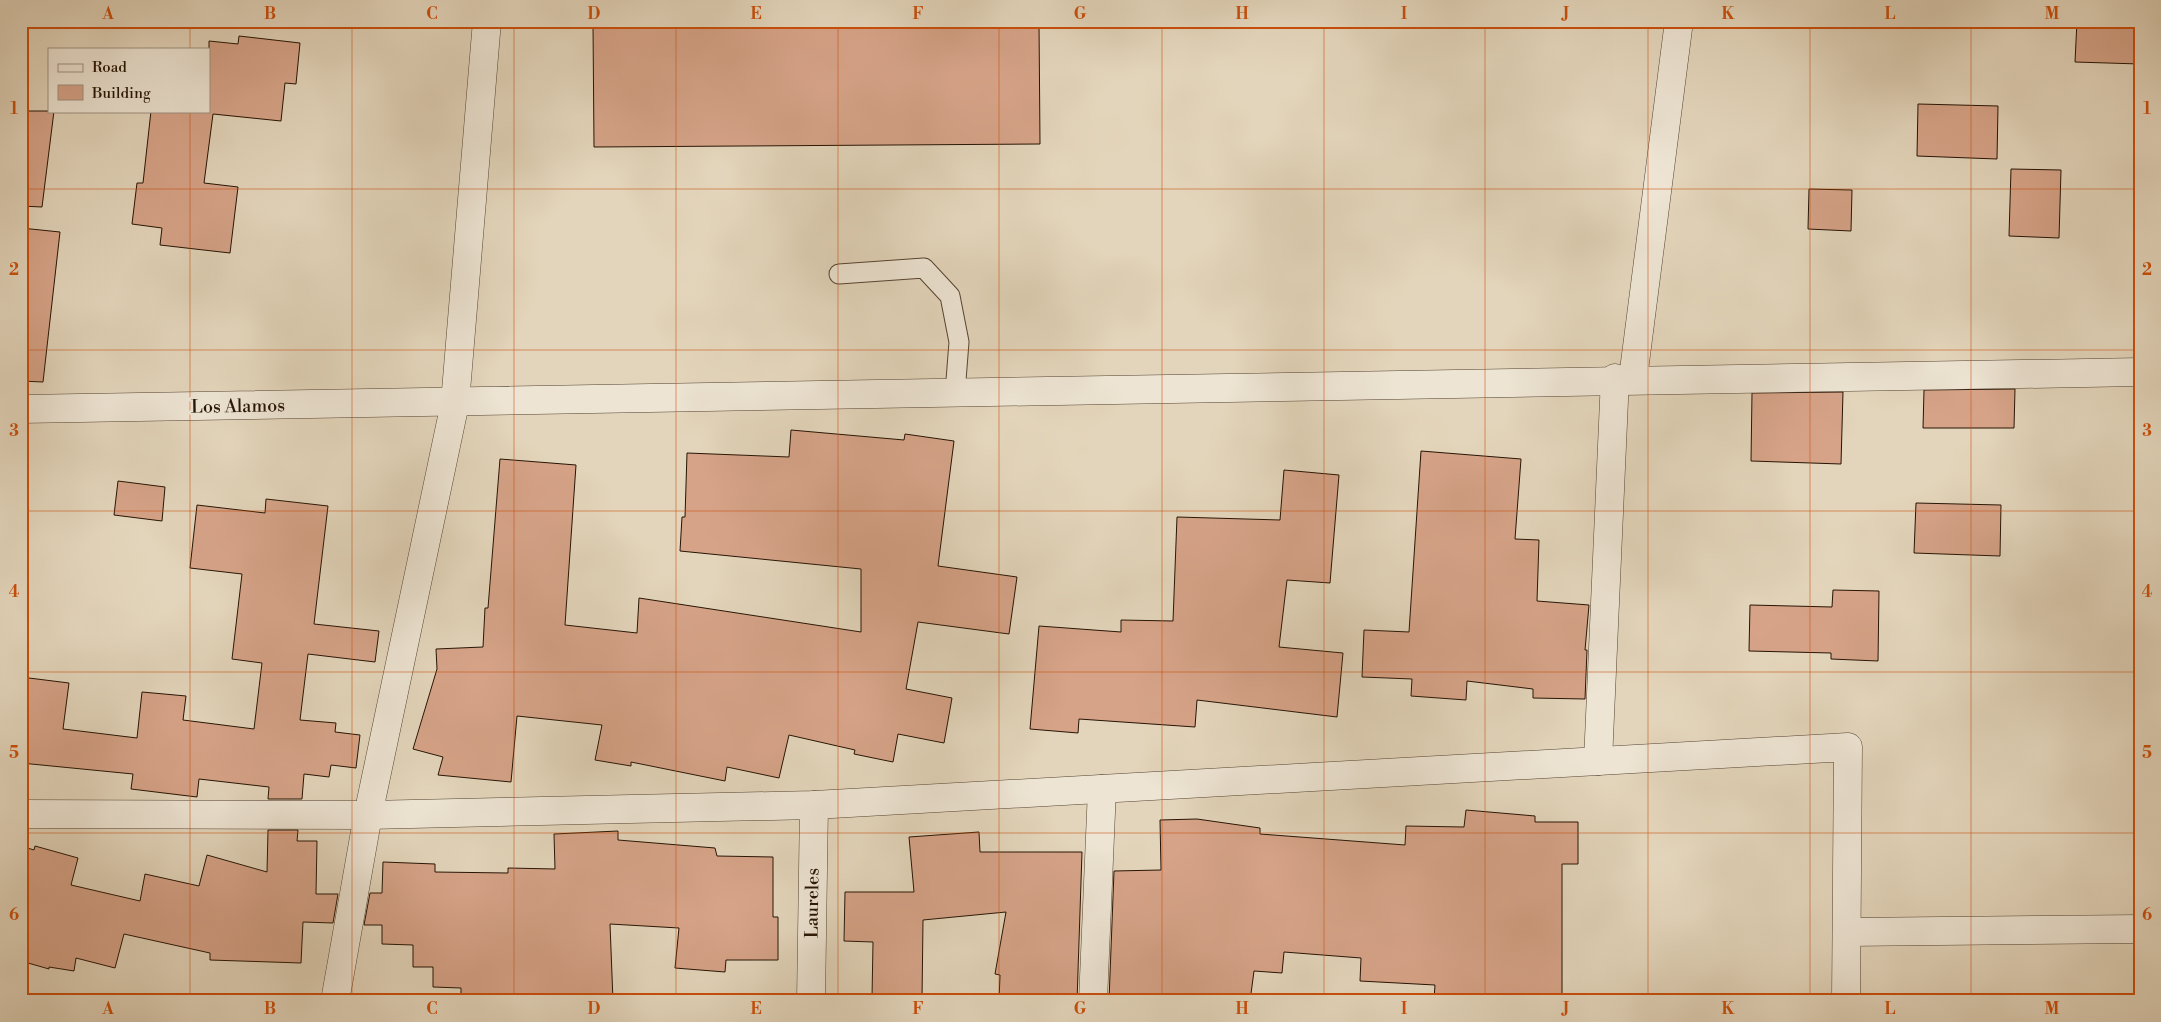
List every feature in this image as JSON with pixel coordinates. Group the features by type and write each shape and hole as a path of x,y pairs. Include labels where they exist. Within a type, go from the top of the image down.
{"street":[{"path":"335,1001 368,815 455,403 487,21"},
{"path":"1598,761 1624,378 1679,21"},
{"name":"Los Alamos","path":"21,409 455,403 1624,378 2140,372"},
{"path":"21,814 368,815 814,805 1848,747 1846,1001"},
{"path":"1093,1001 1102,789"},
{"name":"Laureles","path":"811,1001 814,805"},
{"path":"1847,932 2140,928"}],"lane":[{"path":"839,274 924,268 950,296 959,342 955,393"}],"building":[{"path":"2077,21 2140,21 2140,64 2075,62"},
{"path":"1039,23 1040,144 594,147 593,25"},
{"path":"239,36 300,43 296,84 285,83 281,121 213,114 204,183 238,187 230,253 160,245 162,228 132,224 137,183 143,183 151,112 210,112 209,41 238,44"},
{"path":"1918,104 1998,106 1997,159 1917,156"},
{"path":"21,111 54,112 42,207 21,206"},
{"path":"2011,169 2061,170 2059,238 2009,236"},
{"path":"1809,189 1852,190 1851,231 1808,229"},
{"path":"21,228 60,232 43,382 21,381"},
{"path":"2015,389 2014,428 1923,428 1924,390"},
{"path":"1843,392 1841,464 1751,461 1752,393"},
{"path":"791,430 904,440 905,434 954,441 938,566 1017,577 1009,634 918,622 906,689 952,698 944,743 898,734 893,762 854,754 855,750 789,735 779,778 727,767 725,781 631,762 631,766 595,760 602,725 517,716 511,782 438,775 443,757 413,749 437,669 436,649 483,647 485,608 488,608 500,459 576,465 565,625 637,633 639,598 861,632 861,569 680,551 682,517 685,517 687,453 789,457"},
{"path":"1421,451 1521,459 1515,539 1539,540 1537,601 1589,605 1585,650 1587,650 1585,699 1533,698 1533,689 1467,681 1466,700 1411,696 1412,679 1362,677 1364,630 1409,632"},
{"path":"1284,470 1339,475 1330,583 1287,580 1279,647 1343,653 1337,717 1197,700 1195,727 1079,719 1078,733 1030,729 1039,626 1121,632 1121,620 1173,621 1177,517 1280,520"},
{"path":"118,481 165,487 162,521 114,515"},
{"path":"266,499 328,506 314,624 379,631 375,662 308,654 300,720 336,723 335,732 360,735 356,768 331,765 329,777 304,774 302,799 268,799 269,787 199,779 197,797 131,789 133,774 21,763 21,677 69,683 63,729 137,738 142,692 186,696 183,720 254,729 262,663 232,659 242,574 190,568 197,505 265,513"},
{"path":"1916,503 2001,505 2000,556 1914,553"},
{"path":"1833,590 1879,591 1878,661 1831,659 1831,653 1749,651 1750,605 1832,607"},
{"path":"1466,810 1535,816 1535,822 1578,822 1578,864 1562,864 1562,1001 1434,999 1435,985 1360,981 1361,958 1284,952 1282,973 1254,971 1250,1001 1109,1001 1114,871 1161,870 1160,820 1197,819 1260,828 1260,834 1405,845 1406,826 1464,827"},
{"path":"268,830 298,830 297,841 317,841 316,894 338,894 333,923 303,922 301,963 210,960 210,953 124,934 115,968 76,958 74,971 49,967 49,969 21,961 21,846 34,850 35,846 78,858 71,885 140,901 145,874 199,886 207,855 267,872"},
{"path":"618,831 618,840 715,848 717,856 773,857 773,917 778,917 778,960 726,960 725,972 675,968 679,928 610,924 613,1001 461,1001 461,988 433,987 433,967 413,967 413,945 382,944 382,925 364,925 370,893 382,893 383,862 435,864 435,872 508,873 508,868 555,869 554,834"},
{"path":"979,832 980,852 1082,852 1077,1001 999,1001 1000,975 995,974 1006,912 923,920 922,999 872,998 873,942 844,941 845,892 914,892 909,837"}]}
